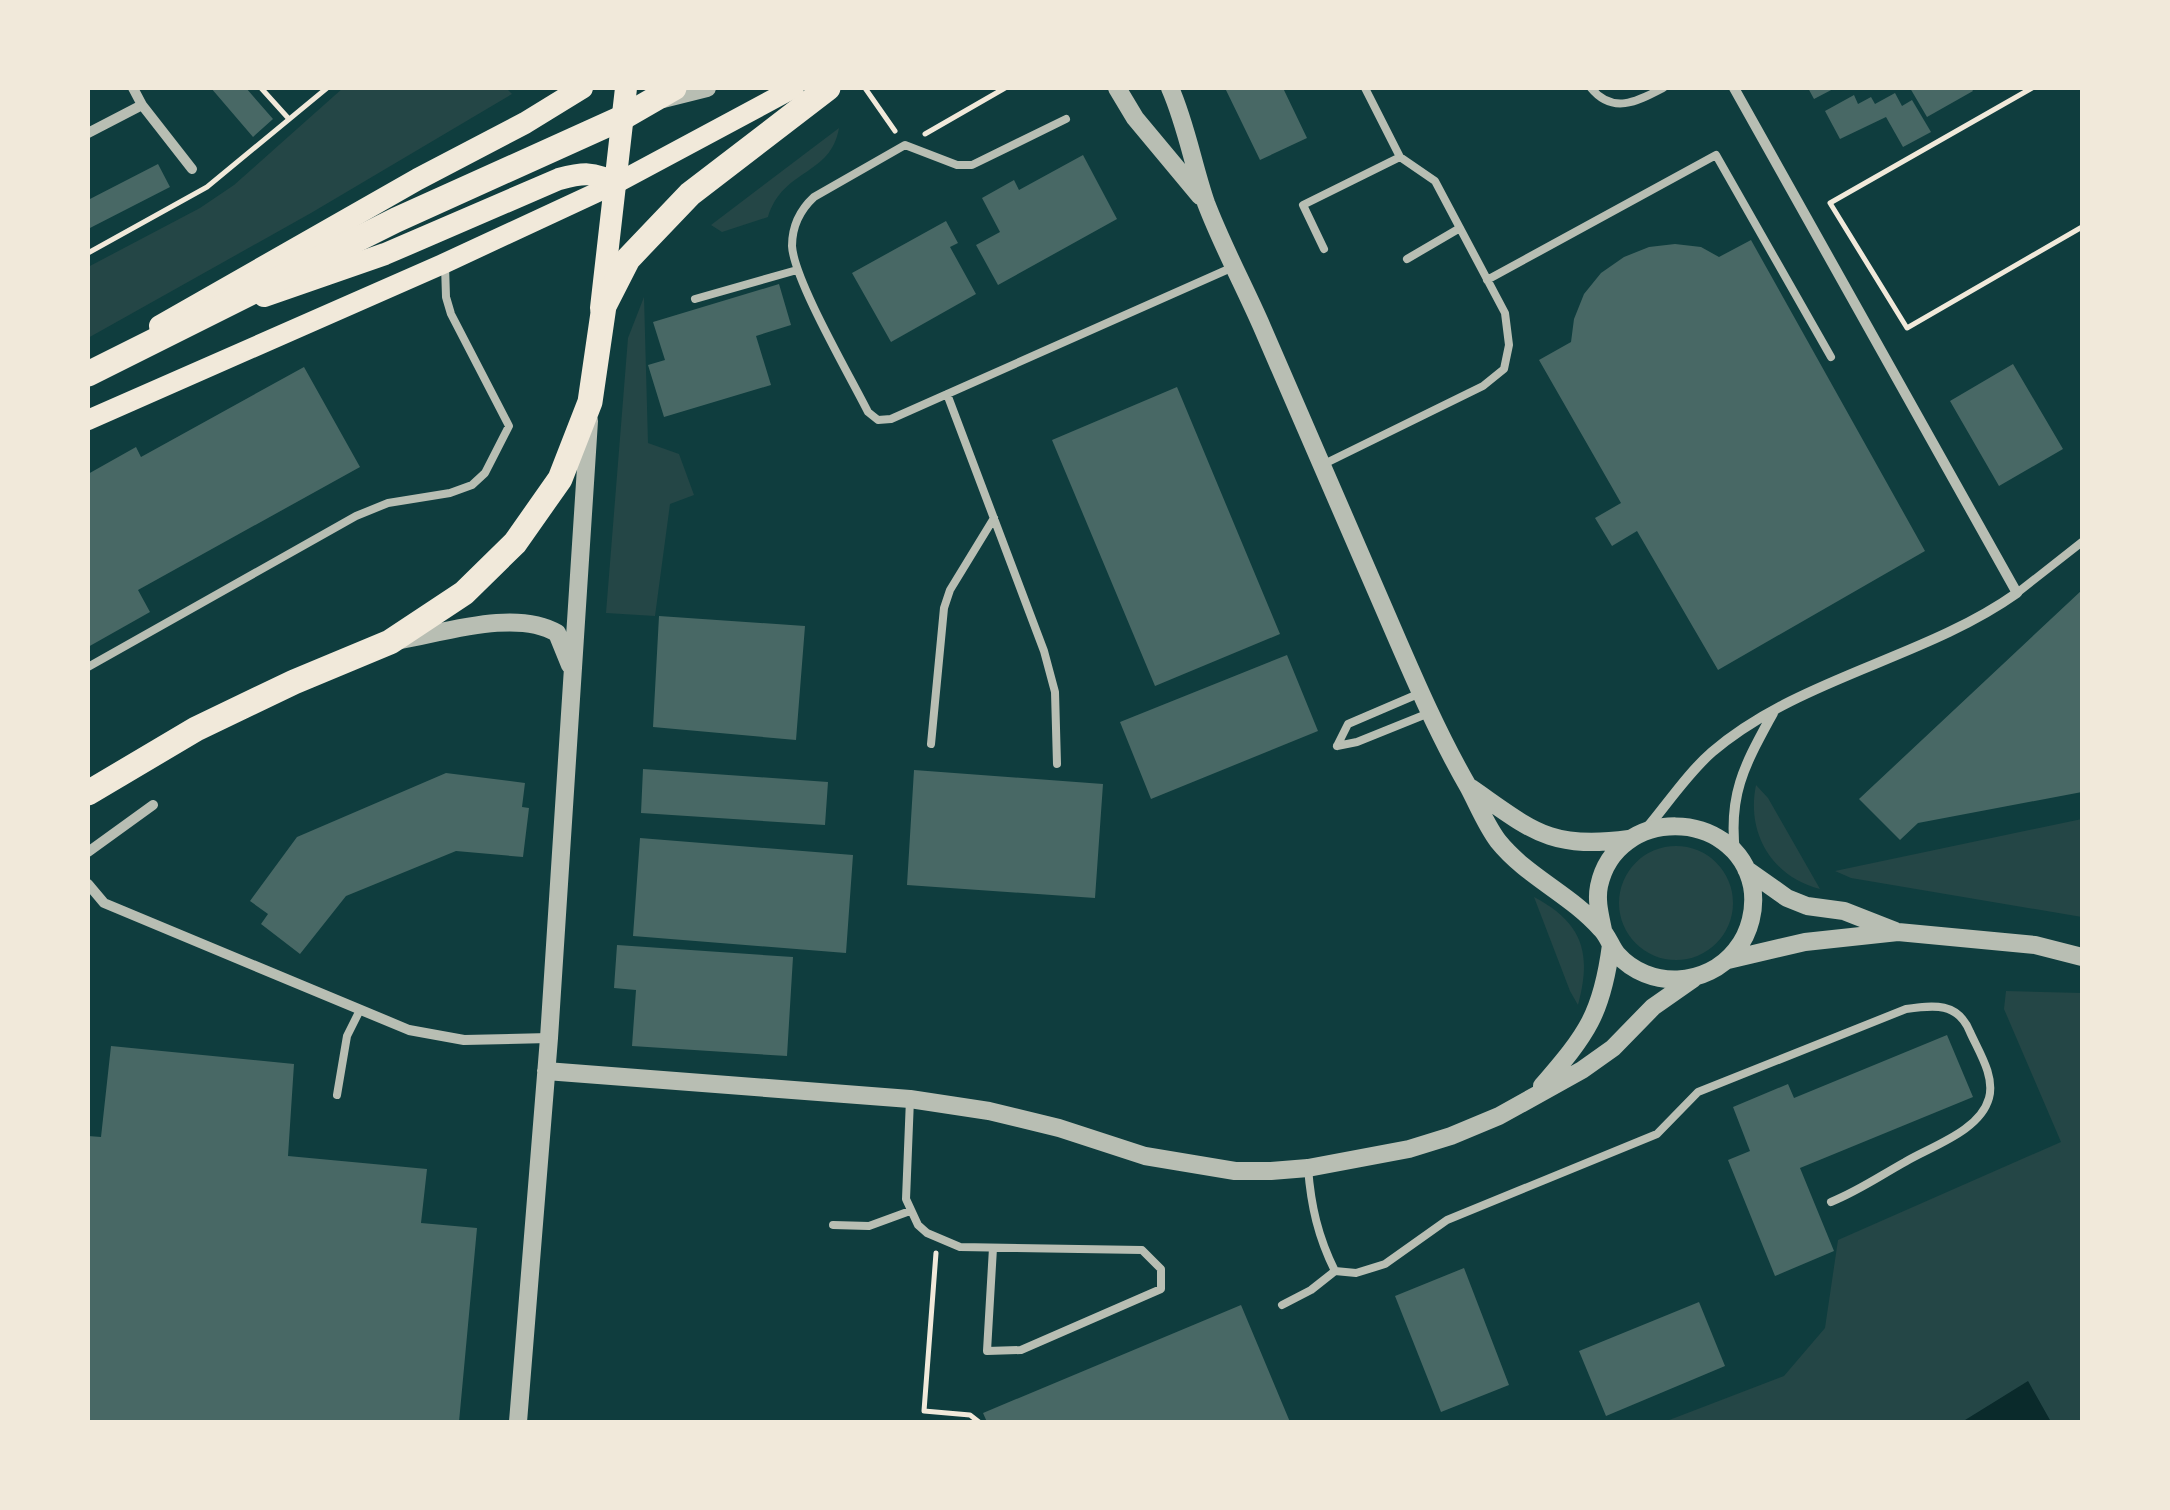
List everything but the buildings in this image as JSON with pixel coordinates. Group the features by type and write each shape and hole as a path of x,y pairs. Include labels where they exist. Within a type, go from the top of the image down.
{"highway":[{"path":"88,371 218,312 455,192 622,118 674,88"},
{"path":"88,793 196,729 390,642 464,593 515,543 560,478 590,402 598,334 613,282 650,233 690,194 828,88"}],"main road":[{"path":"88,371 582,88"},
{"path":"598,334 626,88"},
{"path":"88,420 614,184 794,88"},
{"path":"218,312 385,254 559,178 585,172 614,184"}],"street":[{"path":"134,88 142,105 192,169"},
{"path":"648,103 707,88"},
{"path":"1117,88 1135,118 1207,204"},
{"path":"1170,88 1207,204 1428,712 1496,838 1524,868 1566,897 1632,967 1652,977 1696,978"},
{"path":"1532,1098 1595,1017 1606,985 1607,938 1598,905 1605,868 1712,752 1773,712 1967,624 2017,593 1734,88"},
{"path":"88,133 142,105"},
{"path":"518,1422 549,1038 590,402"},
{"path":"390,642 504,622 530,622 556,633 566,648 573,675"},
{"path":"1728,960 1749,927 1753,907 1752,886 1740,860 1732,808 1736,787 1773,712"},
{"path":"1467,784 1529,828 1561,841 1591,845 1664,825 1703,829 1721,839 1787,898 1844,912 1898,932"},
{"path":"88,852 153,806"},
{"path":"88,884 104,902 360,1010 438,1037 549,1038"},
{"path":"546,1071 910,1099 1058,1128 1145,1156 1194,1166 1235,1171 1308,1168 1409,1149 1499,1116 1582,1070 1613,1048 1654,1006 1728,960 1805,942 1898,932 2035,945 2082,957"}],"lane":[{"path":"1322,465 1483,386 1504,369 1509,344 1505,313 1435,181 1400,157 1365,88"},
{"path":"1591,88 1612,104 1624,105 1663,88"},
{"path":"1066,118 972,164 957,165 905,146 814,197 802,208 792,242 797,270 868,412 878,420 891,419 1235,266"},
{"path":"1487,280 1716,155 1832,357"},
{"path":"1324,250 1303,205 1400,157"},
{"path":"1407,259 1460,228"},
{"path":"88,667 356,516 388,503 472,485 485,472 509,426 452,314 446,297 445,263"},
{"path":"695,299 797,270"},
{"path":"947,394 1044,651 1055,692 1057,764"},
{"path":"931,744 944,608 950,590 994,518"},
{"path":"2017,593 2082,542"},
{"path":"1420,693 1348,724 1337,746 1357,742 1428,712"},
{"path":"1282,1305 1335,1270 1356,1273 1385,1264 1447,1220 1657,1134 1698,1092 1906,1009 1935,1005 1953,1009 1966,1022 1991,1081 1989,1101 1976,1119 1944,1142 1868,1187 1830,1202"},
{"path":"337,1095 347,1036 360,1010"},
{"path":"910,1099 904,1184 910,1211 918,1224 936,1238 960,1247 1142,1250 1161,1269 1162,1289 1021,1350 987,1352 994,1248"},
{"path":"1308,1168 1311,1209 1322,1246 1335,1270"},
{"path":"833,1225 870,1226 910,1211"}],"path":[{"path":"262,88 289,120"},
{"path":"864,88 905,146 1005,88"},
{"path":"1806,216 2032,88"},
{"path":"1830,203 1907,328 2082,228"},
{"path":"936,1238 924,1411 970,1415 979,1422"}],"shaded area":[{"path":"343,88 506,88 512,94 88,338 88,267 200,208 234,185"},
{"path":"839,128 827,155 784,189 768,217 722,232 711,225"},
{"path":"644,297 648,443 679,454 694,495 670,504 655,616 606,613 628,338"},
{"path":"1756,785 1768,798 1820,889 1788,874 1766,850 1755,820"},
{"path":"2082,819 2082,917 1851,878 1835,871"},
{"path":"1676,846 1698,850 1716,863 1729,881 1733,903 1729,925 1716,943 1698,956 1676,960 1654,956 1636,943 1623,925 1619,903 1623,881 1636,863 1654,850"},
{"path":"1534,897 1564,918 1580,941 1584,970 1578,1005 1570,991"},
{"path":"2006,991 2082,993 2082,1422 2051,1422 2028,1382 1962,1422 1664,1422 1784,1376 1825,1328 1838,1240 2061,1142 2004,1009"},
{"path":"2028,1381 2051,1422 1962,1422"}]}
